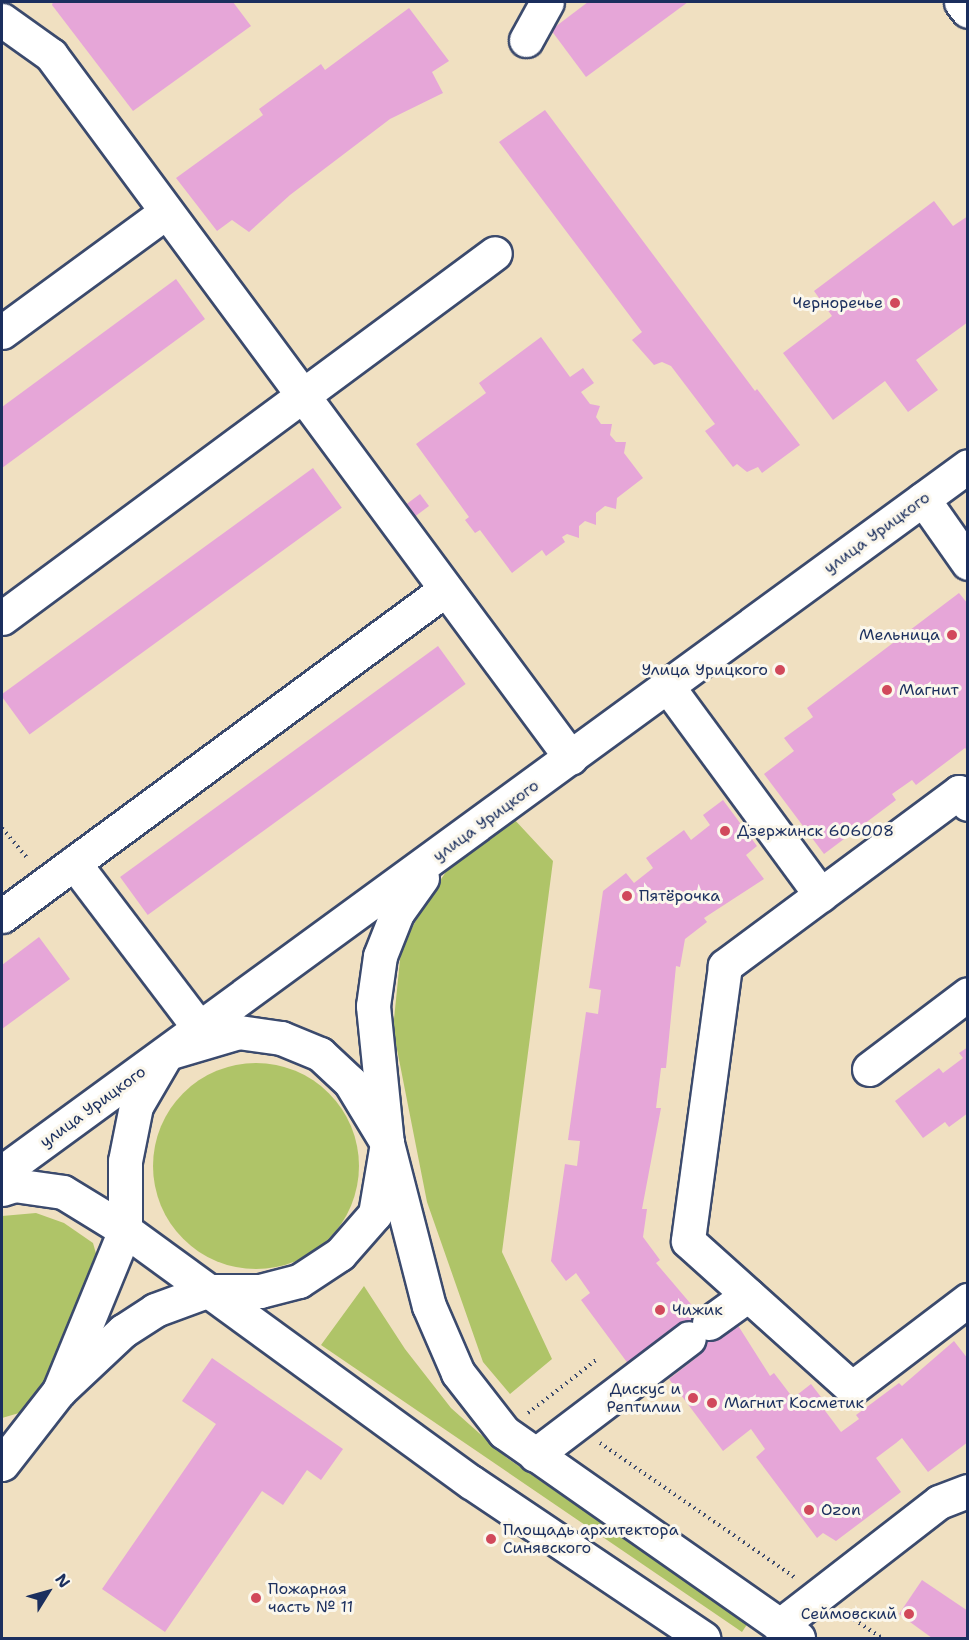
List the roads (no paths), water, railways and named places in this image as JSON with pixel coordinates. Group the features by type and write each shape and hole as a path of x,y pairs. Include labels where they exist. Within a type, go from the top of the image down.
{"street":[{"path":"526,40 547,2"},
{"path":"961,2 968,11"},
{"path":"2,20 51,56 571,758"},
{"path":"2,332 166,212"},
{"path":"2,618 495,253"},
{"name":"улица Урицкого","path":"2,1172 437,857 968,466"},
{"path":"924,499 968,563"},
{"path":"2,916 446,589"},
{"path":"668,687 821,895"},
{"path":"968,804 959,792 726,966 688,1241 852,1388 968,1300"},
{"path":"437,857 397,913 380,956 373,1006 387,1143 429,1306 458,1373 504,1432 777,1631 819,1595 939,1502 968,1491"},
{"path":"74,863 200,1029"},
{"path":"869,1069 968,994"},
{"path":"2,1464 59,1391 123,1331 154,1310 207,1291 260,1292 299,1281 340,1254 375,1214 387,1143 350,1082 320,1054 281,1038 239,1032 167,1053 136,1106 125,1161 125,1230 59,1391"},
{"path":"2,1189 14,1185 63,1192 125,1230 471,1482 704,1638"},
{"path":"535,1455 748,1294"}],"place":[{"name":"Черноречье","path":"895,303"},
{"name":"Мельница","path":"952,635"},
{"name":"Улица Урицкого","path":"780,670"},
{"name":"Магнит","path":"887,690"},
{"name":"Дзержинск 606008","path":"725,831"},
{"name":"Пятёрочка","path":"627,896"},
{"name":"Чижик","path":"660,1310"},
{"name":"Дискус и Рептилии","path":"693,1398"},
{"name":"Магнит Косметик","path":"712,1403"},
{"name":"Ozon","path":"809,1510"},
{"name":"Площадь архитектора Синявского","path":"491,1539"},
{"name":"Пожарная часть № 11","path":"256,1598"},
{"name":"Сеймовский","path":"909,1614"}]}
